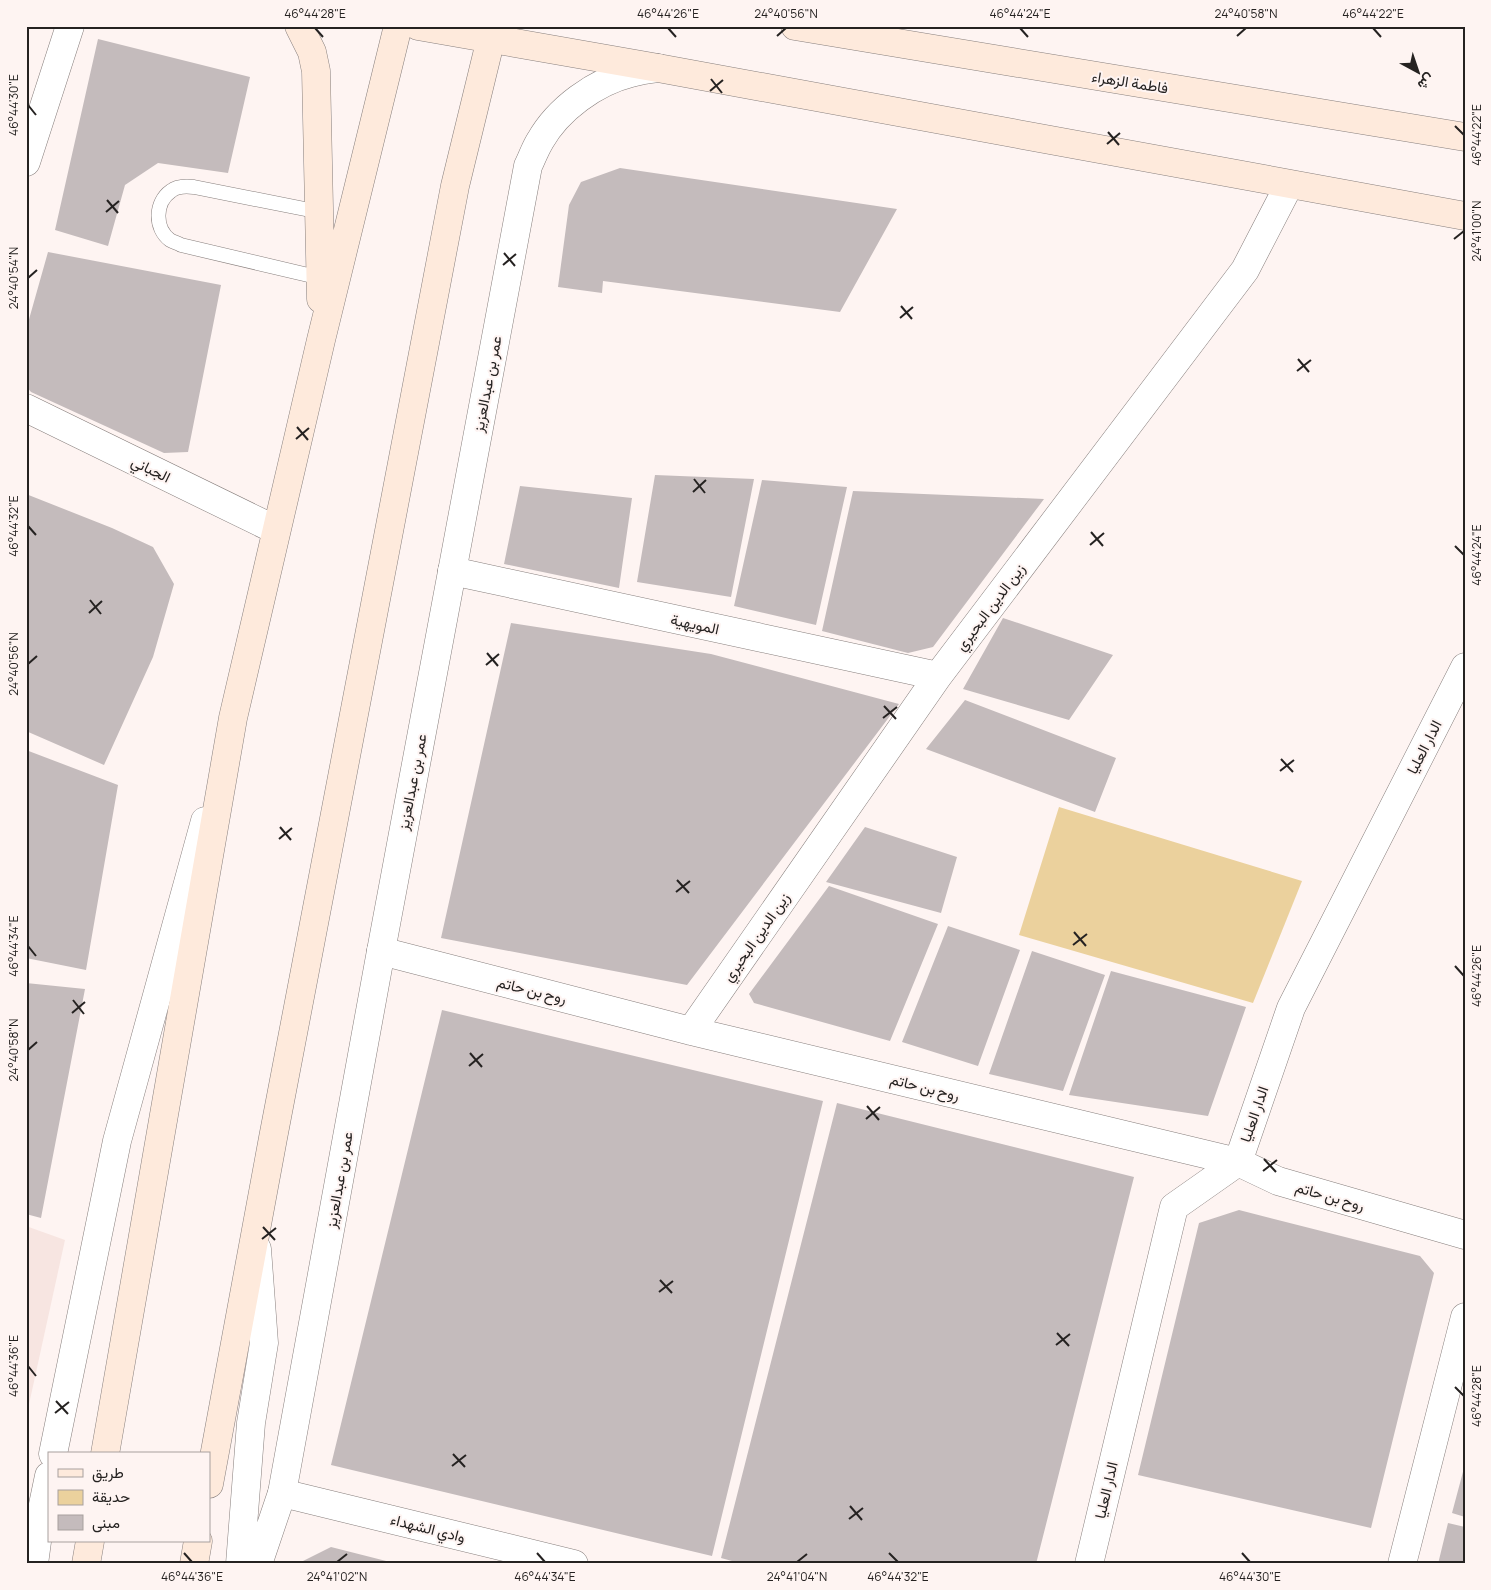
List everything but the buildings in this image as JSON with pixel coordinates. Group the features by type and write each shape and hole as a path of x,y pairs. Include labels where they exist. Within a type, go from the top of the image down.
{"main road":[{"path":"300,26 312,52 316,71 321,340"},
{"path":"105,1452 233,718 321,340 398,26"},
{"path":"418,26 492,33 658,68 1465,216"},
{"name":"فاطمة الزهراء","path":"795,26 1465,137"},
{"path":"210,1479 455,186 492,33"},
{"path":"86,1564 90,1542"},
{"path":"194,1564 198,1542"}],"street":[{"path":"26,162 70,26"},
{"name":"عمر بن عبدالعزيز","path":"258,1564 282,1493 528,166 540,140 558,117 579,98 603,84 630,73 658,68"},
{"name":"زين الدين البحيري","path":"691,1030 938,676 1245,270 1289,184"},
{"name":"الجباني","path":"26,408 276,530"},
{"name":"المويهية","path":"452,571 938,676"},
{"name":"الدار العليا","path":"1089,1564 1174,1207 1238,1162 1291,1008 1465,667"},
{"path":"53,1452 117,1141 233,718"},
{"name":"روح بن حاتم","path":"381,951 691,1030 1238,1162 1278,1181 1465,1236"},
{"path":"240,1564 251,1422 264,1343 256,1230"},
{"path":"1402,1564 1465,1316"},
{"path":"34,1564 31,1523 48,1479"},
{"name":"وادي الشهداء","path":"282,1493 574,1564"}],"lane":[{"path":"320,212 183,186 172,190 163,198 158,209 158,221 162,231 170,240 181,245 320,278"}],"shaded area":[{"path":"26,1226 65,1240 26,1418"}],"green space":[{"path":"1059,807 1302,881 1253,1003 1019,935"}]}
